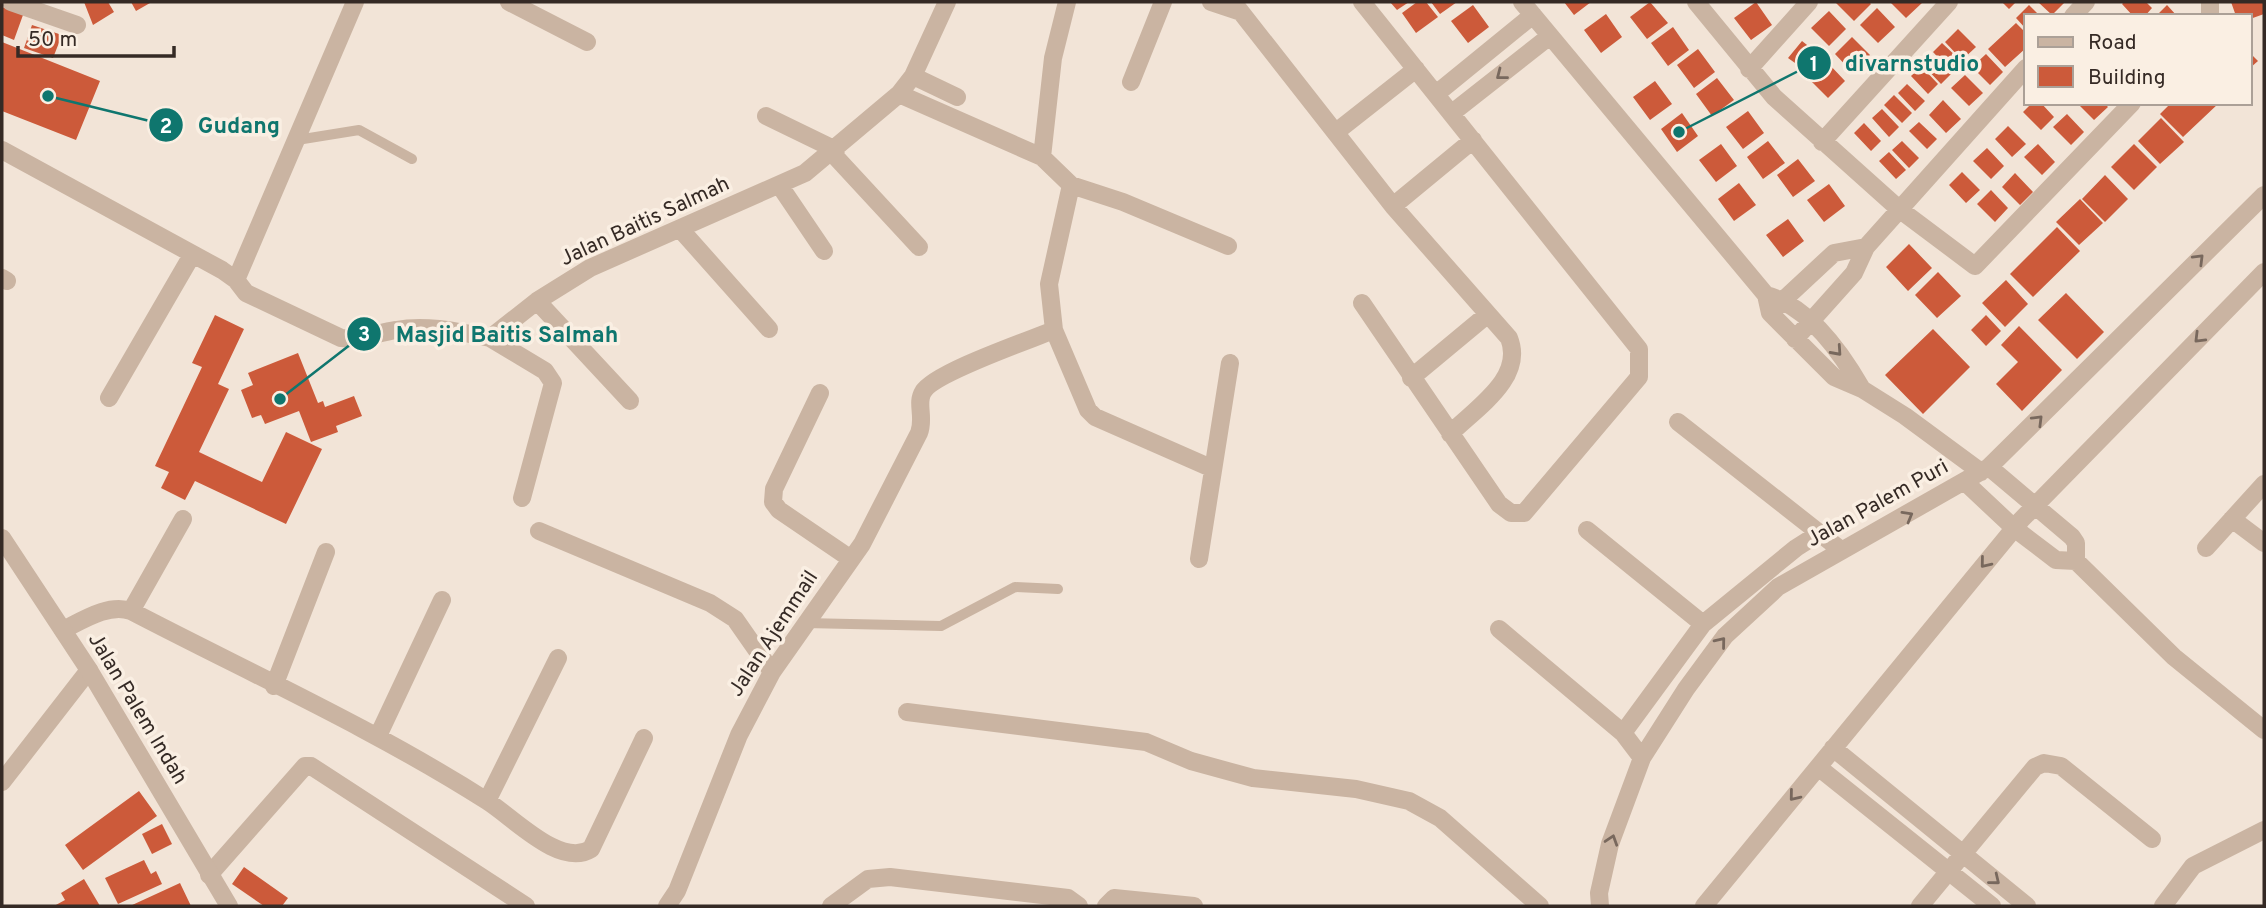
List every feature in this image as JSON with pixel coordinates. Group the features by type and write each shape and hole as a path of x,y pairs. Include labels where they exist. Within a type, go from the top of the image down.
{"street":[{"path":"11,2 77,25"},
{"path":"236,280 355,2"},
{"path":"509,2 587,42"},
{"name":"Jalan Baitis Salmah","path":"490,338 537,302 590,268 780,186 834,151 899,94 914,76 947,2"},
{"path":"1042,157 1053,58 1067,2"},
{"path":"1131,82 1163,2"},
{"path":"1211,2 1237,7 1393,205 1509,338 1514,351 1514,363 1506,378 1450,434"},
{"path":"1362,2 1639,349 1639,377 1524,513 1511,513 1499,504 1362,303"},
{"path":"1696,2 1749,69 1822,142 1899,209 1975,266 2130,105"},
{"path":"1749,69 1809,2"},
{"path":"1822,142 1949,2"},
{"path":"1436,94 1528,8 1766,295 1770,313 1795,339 1834,377 1861,388 2035,504 2072,537 2076,543 2076,561"},
{"path":"1452,113 1550,36"},
{"path":"1336,132 1416,69"},
{"path":"1795,339 1854,273 1866,247 2024,70"},
{"path":"914,76 957,97"},
{"path":"899,94 1042,157 1071,185 1123,202 1228,246"},
{"path":"766,116 834,151 919,247"},
{"path":"1393,205 1473,140"},
{"path":"2,150 236,280 246,293 341,338 357,340 398,329 447,330 490,338 545,371 553,383 522,498"},
{"path":"1071,185 1049,284 1054,330 1088,410 1095,417 1211,468"},
{"path":"780,186 824,251"},
{"name":"Jalan Palem Puri","path":"1600,906 1599,893 1610,844 1642,758 1686,689 1726,636 1778,587 1841,550 1863,542 1985,470 2264,195"},
{"path":"681,230 769,329"},
{"path":"1770,313 1833,253 1866,247"},
{"path":"109,398 192,255"},
{"path":"1704,906 2035,504 2264,272"},
{"path":"1766,295 1784,300 1810,321 1847,363 1861,388"},
{"path":"537,302 630,401"},
{"path":"1411,378 1488,314"},
{"name":"Jalan Ajemmail","path":"667,906 677,891 739,735 772,672 862,544 919,433 924,421 920,398 930,384 957,370 1054,330"},
{"path":"1199,559 1211,468 1230,363"},
{"path":"820,393 774,489 773,502 779,510 851,559"},
{"path":"1678,422 1841,550"},
{"path":"1965,482 2014,528 2056,560 2076,561 2174,657 2264,730"},
{"path":"2206,548 2264,484"},
{"path":"131,611 183,519"},
{"path":"2232,519 2264,543"},
{"path":"1587,530 1703,624"},
{"path":"539,531 710,603 735,619 772,672"},
{"path":"1623,733 1703,624 1796,548 1818,534"},
{"name":"Jalan Palem Indah","path":"2,538 89,670 229,906"},
{"path":"274,686 326,552"},
{"path":"378,736 442,600"},
{"path":"63,630 111,609 131,611 274,686 378,736 487,802 562,854 583,854 591,849 644,738"},
{"path":"1499,629 1623,733 1642,758"},
{"path":"487,802 558,658"},
{"path":"2,782 89,670"},
{"path":"907,712 1146,742 1191,761 1253,778 1356,789 1409,801 1449,826 1539,906"},
{"path":"1833,748 2027,906"},
{"path":"1920,906 2035,767 2044,763 2061,766 2152,839"},
{"path":"209,875 304,766 312,766 526,906"},
{"path":"1818,767 1992,906"},
{"path":"2163,906 2193,866 2264,830"},
{"path":"831,906 868,879 890,877 1068,898 1079,906"},
{"path":"1106,906 1114,898 1194,906"}],"lane":[{"path":"297,140 359,130 412,159"},
{"path":"805,623 941,626 1008,590 1029,586 1059,589"}],"building":[{"path":"84,2 108,2 114,12 93,25"},
{"path":"131,2 149,2 150,3 136,11"},
{"path":"1390,2 1409,2 1397,10"},
{"path":"1417,2 1426,2 1438,17 1416,33 1402,13"},
{"path":"1431,2 1457,2 1440,14"},
{"path":"1564,2 1591,2 1574,15"},
{"path":"1650,2 1668,23 1647,39 1630,17"},
{"path":"1756,2 1772,25 1751,40 1734,18"},
{"path":"1835,2 1869,2 1871,4 1854,21"},
{"path":"1890,2 1923,2 1906,18"},
{"path":"2002,2 2016,2 2009,9"},
{"path":"2038,2 2065,2 2053,14"},
{"path":"2146,2 2152,8 2147,14 2131,14 2122,4"},
{"path":"2231,2 2264,2 2264,14 2252,18 2252,14 2235,14"},
{"path":"1473,5 1489,27 1468,43 1451,21"},
{"path":"2029,5 2038,14 2024,14 2024,27 2016,18"},
{"path":"2167,5 2175,14 2158,14"},
{"path":"2,7 23,15 14,40 2,35"},
{"path":"1877,8 1895,27 1878,43 1860,25"},
{"path":"1829,11 1846,29 1829,46 1811,28"},
{"path":"1606,14 1622,37 1601,53 1584,30"},
{"path":"2016,23 2024,31 2024,50 2005,67 1988,49"},
{"path":"32,25 62,35 53,58 24,48"},
{"path":"1673,27 1689,50 1668,66 1651,43"},
{"path":"1958,29 1976,47 1962,60 1945,42"},
{"path":"1852,37 1870,55 1852,72 1835,54"},
{"path":"1802,41 1821,56 1809,73 1788,58"},
{"path":"2,42 100,81 76,140 2,111"},
{"path":"1942,43 1960,60 1950,70 1933,52"},
{"path":"1698,49 1715,72 1694,88 1677,65"},
{"path":"1986,54 2003,72 1990,85 1972,67"},
{"path":"2252,55 2258,61 2252,66"},
{"path":"1934,56 1951,74 1941,84 1924,66"},
{"path":"1828,63 1845,81 1828,98 1810,80"},
{"path":"1921,66 1938,84 1928,94 1911,76"},
{"path":"1965,75 1983,93 1969,106 1951,88"},
{"path":"1717,78 1734,100 1712,116 1696,94"},
{"path":"1655,81 1672,104 1650,120 1633,97"},
{"path":"1907,84 1925,101 1915,111 1898,93"},
{"path":"1894,95 1912,113 1902,123 1884,105"},
{"path":"1943,100 1961,119 1946,133 1929,115"},
{"path":"2030,105 2043,105 2054,117 2041,130 2023,112"},
{"path":"2079,105 2108,107 2094,120"},
{"path":"2169,105 2217,105 2183,137 2160,114"},
{"path":"1882,109 1899,127 1889,137 1872,118"},
{"path":"1748,111 1764,133 1743,149 1726,127"},
{"path":"1682,113 1698,136 1677,152 1661,129"},
{"path":"2067,114 2084,132 2071,145 2053,127"},
{"path":"2161,118 2184,142 2160,164 2138,141"},
{"path":"1919,122 1937,139 1927,149 1909,131"},
{"path":"1864,123 1881,141 1871,151 1854,133"},
{"path":"2008,126 2026,144 2012,157 1995,139"},
{"path":"1768,141 1785,163 1763,179 1747,157"},
{"path":"1902,141 1919,158 1909,168 1892,150"},
{"path":"1721,144 1737,166 1716,182 1699,160"},
{"path":"2038,144 2055,162 2042,175 2024,157"},
{"path":"2134,144 2157,167 2134,190 2111,167"},
{"path":"1987,148 2004,166 1991,179 1973,161"},
{"path":"1889,152 1906,170 1896,179 1879,161"},
{"path":"1798,159 1815,181 1793,197 1777,175"},
{"path":"1962,172 1980,190 1966,203 1949,185"},
{"path":"2015,173 2033,192 2020,205 2002,187"},
{"path":"2105,175 2128,199 2105,222 2082,199"},
{"path":"1739,183 1756,205 1734,221 1718,199"},
{"path":"1829,184 1845,206 1824,222 1807,200"},
{"path":"1991,190 2008,208 1995,222 1977,204"},
{"path":"2080,199 2103,223 2079,245 2056,222"},
{"path":"1788,219 1804,241 1783,257 1766,235"},
{"path":"2057,227 2080,251 2033,297 2010,274"},
{"path":"1909,244 1932,268 1908,291 1886,267"},
{"path":"1938,272 1961,296 1937,318 1915,295"},
{"path":"2006,280 2028,304 2005,327 1982,303"},
{"path":"2066,293 2104,332 2077,359 2038,320"},
{"path":"215,315 244,329 218,384 229,389 199,452 262,482 286,432 322,449 286,524 195,481 185,500 161,488 169,472 155,466 202,367 192,363"},
{"path":"1986,315 2001,331 1986,346 1971,330"},
{"path":"2019,326 2062,370 2022,411 1996,384 2018,362 2001,345"},
{"path":"1933,329 1970,367 1923,414 1885,375"},
{"path":"298,353 318,403 323,401 325,407 354,396 362,416 336,426 338,432 311,442 299,411 265,424 261,415 252,418 241,390 253,385 248,373"},
{"path":"139,791 157,816 83,870 65,845"},
{"path":"162,824 172,844 152,854 142,834"},
{"path":"144,860 151,874 156,871 162,884 118,904 105,878"},
{"path":"244,867 288,898 282,906 264,906 232,884"},
{"path":"84,879 100,906 54,906 65,900 61,893"},
{"path":"180,883 191,906 130,906"}],"place":[{"name":"Gudang","path":"48,96"},
{"name":"divarnstudio","path":"1679,132"},
{"name":"Masjid Baitis Salmah","path":"280,399"}]}
